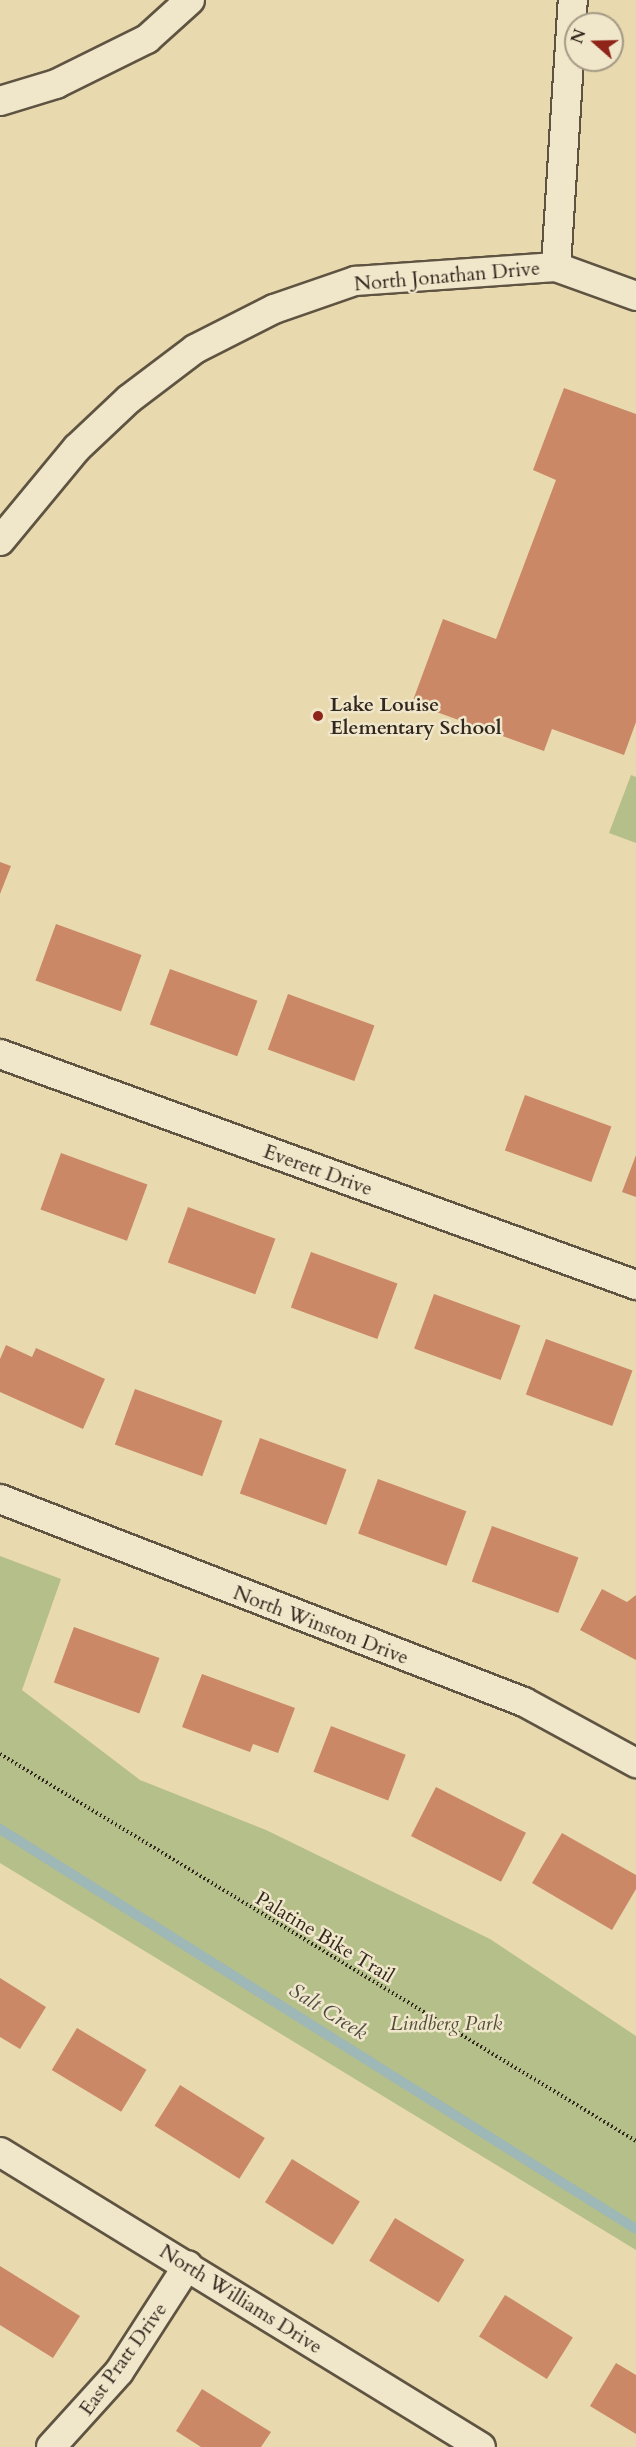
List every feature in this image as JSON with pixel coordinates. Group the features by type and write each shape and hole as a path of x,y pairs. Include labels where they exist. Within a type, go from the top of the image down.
{"street":[{"path":"0,101 56,84 147,39 190,0"},
{"path":"573,0 556,267 636,296"},
{"name":"North Jonathan Drive","path":"0,541 77,448 129,399 195,349 274,309 355,281 556,267"},
{"name":"Everett Drive","path":"0,1054 636,1285"},
{"name":"North Winston Drive","path":"0,1499 524,1702 636,1763"},
{"name":"North Williams Drive","path":"0,2151 481,2447"},
{"name":"East Pratt Drive","path":"51,2447 119,2372 188,2265"}],"path":[{"name":"Palatine Bike Trail","path":"0,1754 636,2141"}],"green space":[{"path":"631,775 636,777 636,843 609,833"},
{"name":"Lindberg Park","path":"0,1556 61,1579 22,1690 140,1780 266,1830 490,1939 636,2036 636,2250 0,1863"}],"building":[{"path":"564,388 636,414 636,722 624,755 552,729 544,751 412,703 443,619 496,639 556,480 533,470"},
{"path":"0,862 11,866 0,894"},
{"path":"56,924 142,955 121,1012 35,980"},
{"path":"170,969 257,1001 237,1056 150,1024"},
{"path":"288,994 374,1025 354,1081 268,1049"},
{"path":"525,1095 611,1126 591,1182 505,1150"},
{"path":"61,1153 147,1184 127,1241 40,1209"},
{"path":"636,1155 636,1197 622,1192"},
{"path":"188,1207 275,1239 255,1294 168,1262"},
{"path":"311,1252 397,1283 377,1339 291,1307"},
{"path":"434,1294 520,1325 501,1380 414,1349"},
{"path":"546,1339 632,1370 612,1426 526,1394"},
{"path":"6,1345 32,1357 36,1348 105,1379 83,1429 0,1392 0,1359"},
{"path":"135,1389 222,1421 202,1476 115,1444"},
{"path":"260,1438 346,1469 326,1525 240,1493"},
{"path":"378,1479 466,1511 446,1566 358,1534"},
{"path":"492,1526 578,1557 558,1613 472,1581"},
{"path":"602,1589 627,1602 636,1595 636,1660 580,1630"},
{"path":"74,1627 160,1658 139,1714 54,1682"},
{"path":"202,1674 295,1708 278,1753 253,1744 250,1752 182,1727"},
{"path":"331,1726 406,1755 388,1800 313,1772"},
{"path":"436,1787 526,1833 501,1882 411,1836"},
{"path":"562,1833 636,1875 636,1889 612,1930 532,1883"},
{"path":"0,1978 46,2007 20,2049 0,2037"},
{"path":"77,2028 146,2070 121,2112 52,2070"},
{"path":"180,2085 265,2138 239,2179 155,2126"},
{"path":"292,2159 360,2201 333,2245 265,2202"},
{"path":"395,2218 464,2260 439,2303 369,2261"},
{"path":"0,2266 80,2316 53,2358 0,2325"},
{"path":"505,2295 573,2337 547,2379 479,2337"},
{"path":"616,2363 636,2375 636,2434 590,2406"},
{"path":"202,2389 271,2432 261,2447 201,2447 176,2431"}],"waterway":[{"name":"Salt Creek","path":"0,1829 636,2229"}],"place":[{"name":"Lake Louise Elementary School","path":"318,716"}]}
